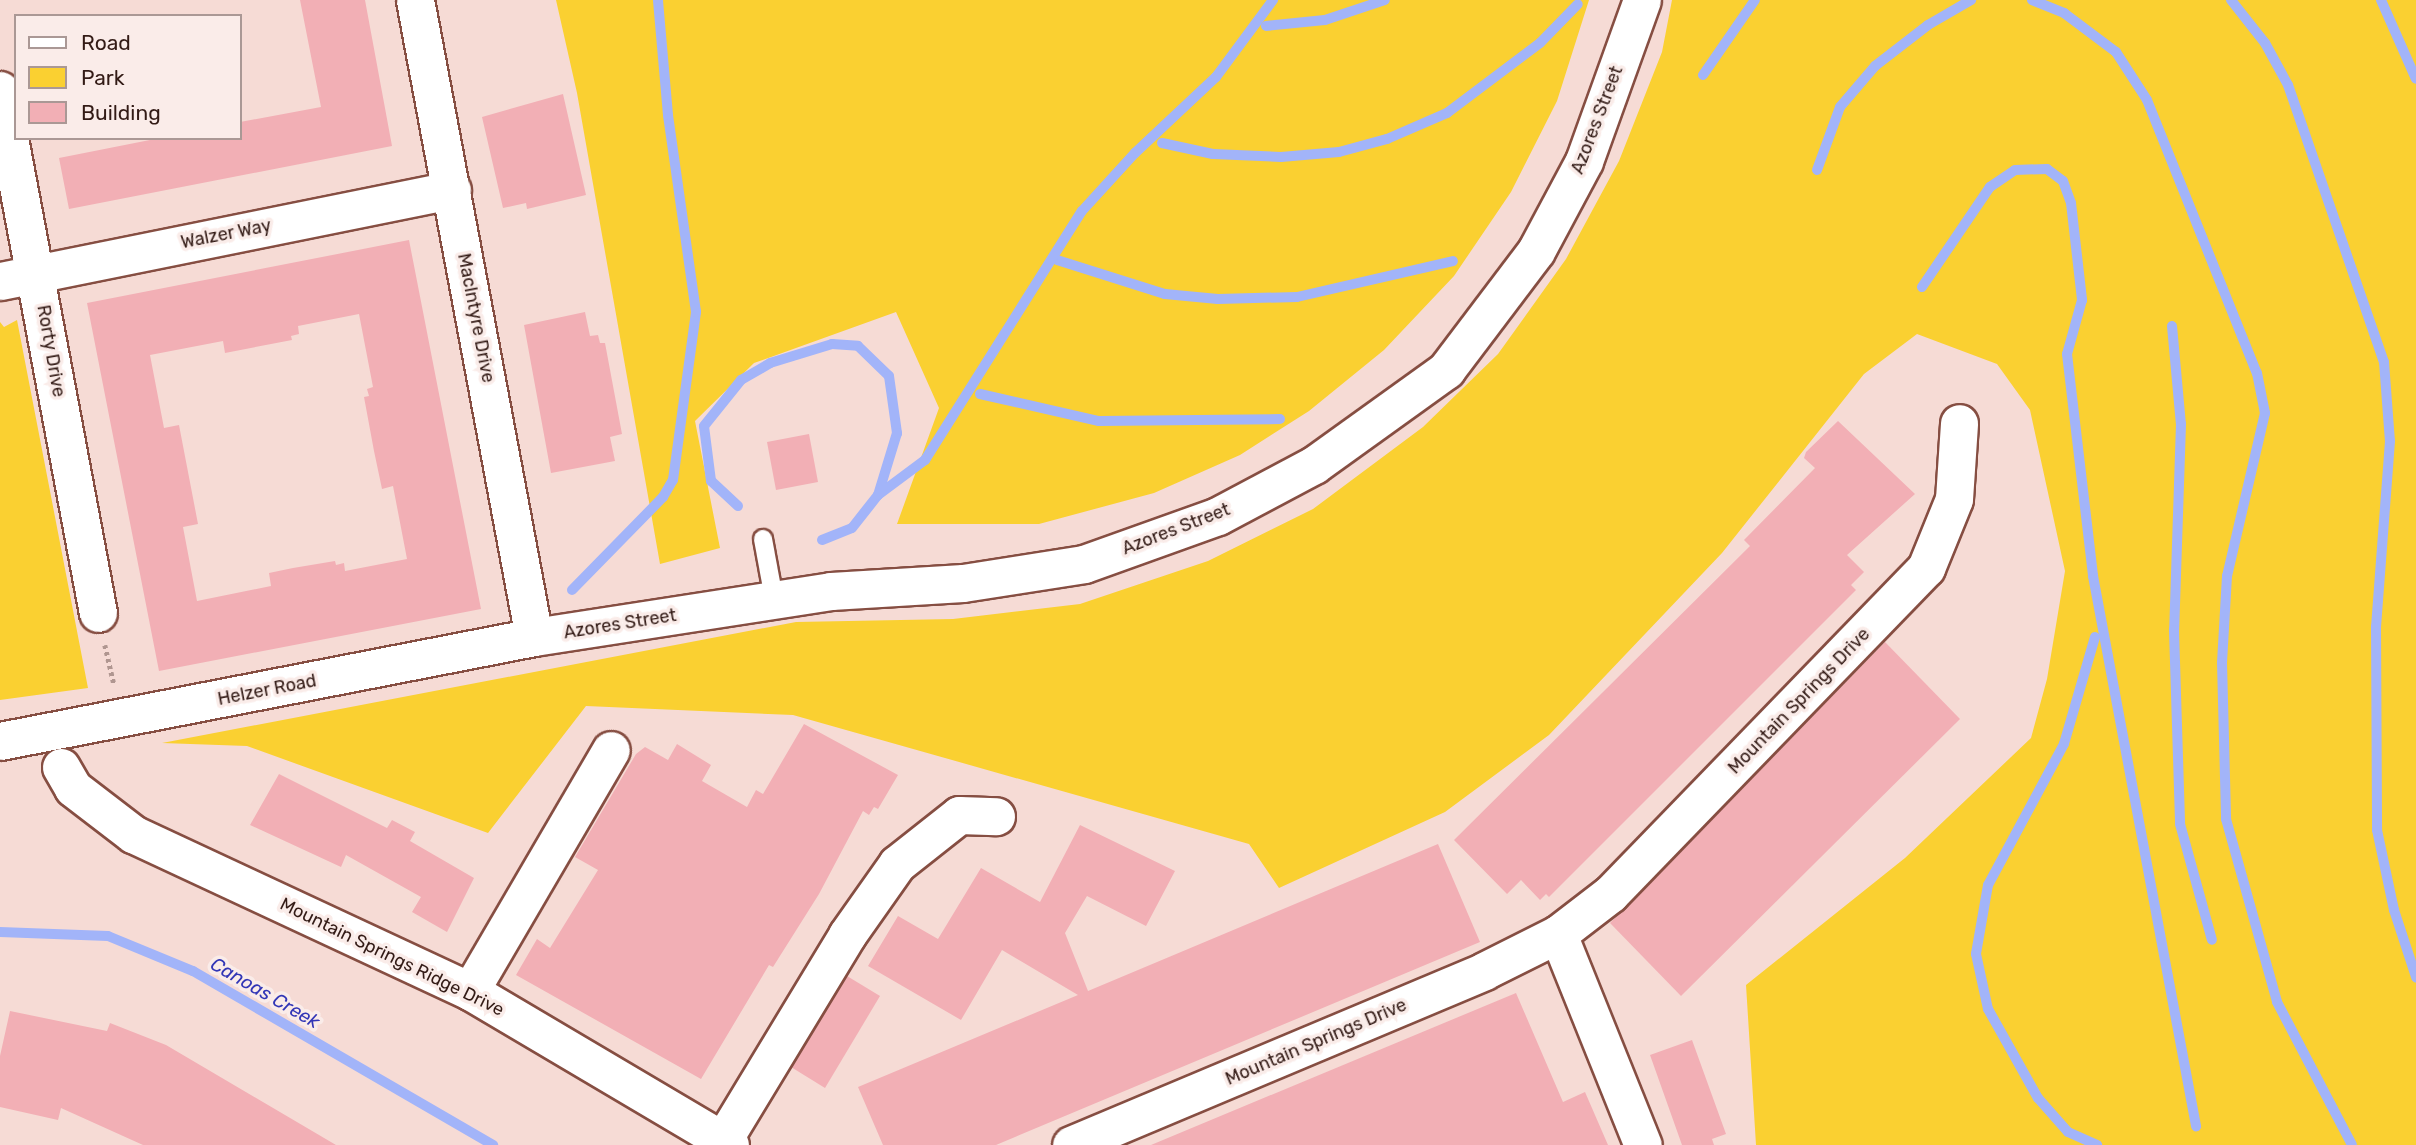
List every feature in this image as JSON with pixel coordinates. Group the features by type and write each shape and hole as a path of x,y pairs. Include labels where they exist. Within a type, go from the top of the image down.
{"street":[{"name":"MacIntyre Drive","path":"415,0 534,637"},
{"name":"Azores Street","path":"534,637 831,591 963,583 1084,564 1218,516 1314,466 1446,370 1536,251 1584,161 1642,0"},
{"name":"Rorty Drive","path":"0,90 37,271 98,613"},
{"name":"Walzer Way","path":"0,281 37,271 452,190"},
{"name":"Mountain Springs Drive","path":"1071,1145 1484,971 1558,934 1610,894 1926,568 1954,499 1959,423"},
{"name":"Helzer Road","path":"0,741 122,720 534,637"},
{"path":"470,991 611,750"},
{"name":"Mountain Springs Ridge Drive","path":"61,767 73,788 133,834 470,991 726,1142"},
{"path":"726,1142 847,934 897,864 959,815 996,816"},
{"path":"1558,934 1643,1145"}],"lane":[{"path":"763,538 774,600"}],"path":[{"path":"98,613 122,720"}],"green space":[{"path":"556,0 1589,0 1557,101 1511,192 1454,276 1384,350 1309,411 1240,455 1154,493 1039,524 897,524 939,408 896,312 754,363 695,421 720,548 660,564 577,93"},
{"path":"1672,0 2416,0 2416,1145 1756,1145 1746,985 1905,858 2031,738 2047,679 2065,571 2030,410 1997,364 1917,334 1864,374 1722,553 1549,735 1445,812 1279,888 1249,844 793,715 586,706 488,833 247,746 162,743 796,622 953,619 1080,604 1208,561 1313,509 1423,427 1498,354 1566,259 1619,161 1662,52"},
{"path":"17,320 88,688 0,700 0,322 4,327"}],"building":[{"path":"300,0 365,0 392,146 69,209 59,158 150,140 242,140 242,122 321,107"},
{"path":"563,94 586,195 527,209 526,203 503,208 482,117"},
{"path":"409,240 481,609 159,671 87,303","holes":["359,314 373,387 367,389 369,396 364,397 374,451 382,489 393,486 407,559 345,571 344,563 336,565 335,561 293,568 269,573 271,586 197,601 183,527 198,524 179,425 164,428 150,355 223,341 225,353 292,340 291,336 299,334 298,326"]},
{"path":"585,312 590,336 598,335 600,343 605,343 622,434 610,437 615,461 551,473 524,325"},
{"path":"1838,421 1915,494 1847,555 1864,572 1851,585 1856,590 1549,897 1546,894 1540,900 1521,880 1507,894 1454,840 1750,546 1744,540 1815,468 1804,458 1806,452"},
{"path":"809,434 818,482 776,490 767,442"},
{"path":"1885,642 1960,719 1681,996 1610,923"},
{"path":"804,724 898,775 878,809 874,807 869,815 863,811 819,894 773,967 769,965 701,1079 516,975 537,939 550,948 598,870 575,857 636,754 645,747 668,760 677,744 711,765 702,781 747,807 756,790 763,794"},
{"path":"279,774 387,828 392,820 415,832 410,841 474,878 447,932 412,912 421,897 346,855 341,867 250,825"},
{"path":"1080,825 1175,871 1146,926 1087,896 1065,933 1088,991 1438,844 1480,942 996,1145 883,1145 858,1087 1078,995 1002,950 961,1020 868,966 898,916 938,939 981,868 1040,902"},
{"path":"847,976 880,996 825,1088 791,1067"},
{"path":"1516,993 1563,1102 1585,1092 1608,1145 1151,1145"},
{"path":"10,1011 107,1031 110,1023 166,1045 336,1145 143,1145 61,1108 58,1120 0,1107 0,1056"},
{"path":"1692,1040 1726,1134 1712,1139 1714,1145 1682,1145 1650,1055"}],"waterway":[{"path":"572,590 663,497 673,480 696,312 668,115 658,0"},
{"path":"822,540 852,528 878,495 925,460 1082,211 1135,153 1216,77 1273,0"},
{"path":"1266,26 1325,20 1385,0"},
{"path":"1703,75 1755,0"},
{"path":"1817,170 1840,107 1875,66 1928,25 1971,0"},
{"path":"2032,0 2064,13 2116,52 2147,100 2257,373 2265,413 2227,576 2222,663 2226,819 2277,1002 2352,1145"},
{"path":"2231,0 2265,43 2288,85 2384,362 2390,441 2376,627 2377,830 2394,910 2416,977"},
{"path":"2381,0 2416,79"},
{"path":"1162,143 1213,154 1281,157 1339,152 1387,139 1447,113 1540,43 1578,4"},
{"path":"1922,287 1990,187 2015,170 2047,169 2063,181 2071,203 2082,300 2067,354 2093,576 2196,1126"},
{"path":"1057,260 1165,294 1218,299 1297,297 1453,261"},
{"path":"2172,326 2181,424 2174,630 2180,824 2212,940"},
{"path":"738,506 711,481 704,426 741,380 770,363 832,344 858,346 889,376 897,433 878,495"},
{"path":"980,394 1099,421 1280,419"},
{"path":"2095,637 2064,744 1988,885 1976,954 1988,1009 2038,1098 2068,1132 2097,1145"},
{"name":"Canoas Creek","path":"0,932 108,936 193,971 493,1145"}]}
